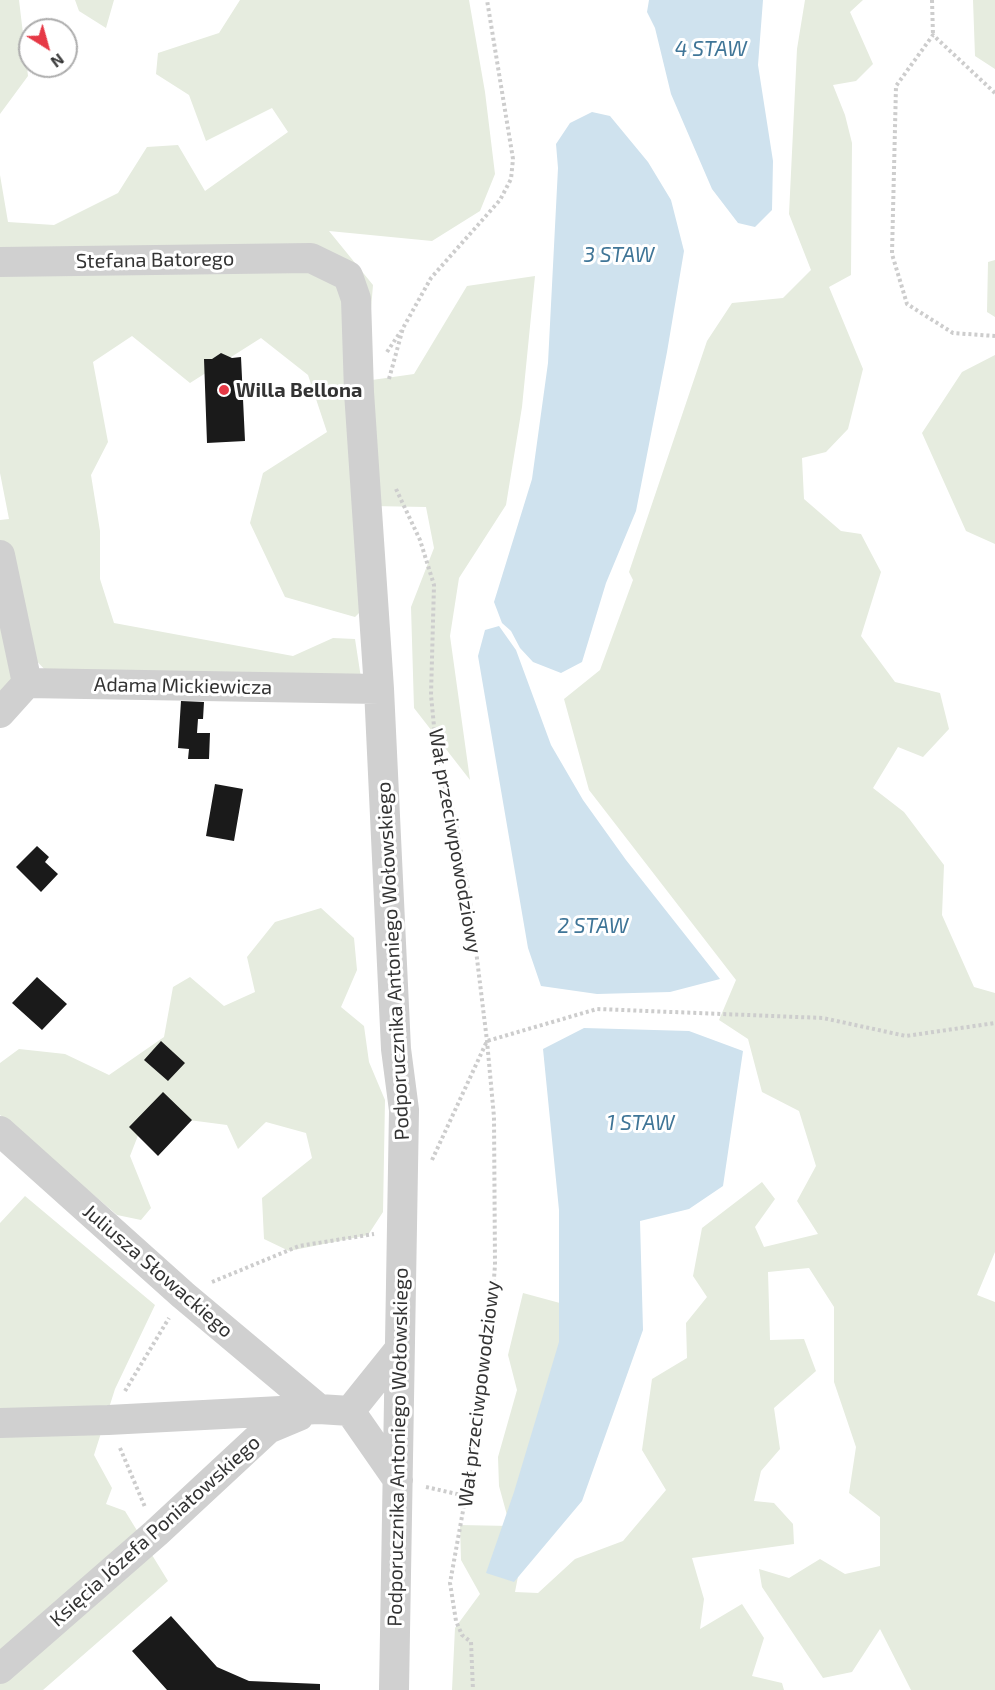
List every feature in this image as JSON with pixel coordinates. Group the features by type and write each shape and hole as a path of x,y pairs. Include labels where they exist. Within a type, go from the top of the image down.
{"street":[{"name":"Stefana Batorego","path":"0,262 310,258"},
{"name":"Podporucznika Antoniego Wołowskiego","path":"310,258 348,276 356,298 359,392 380,689 396,1049 404,1110 394,1690"},
{"path":"0,555 27,683 0,713"},
{"name":"Adama Mickiewicza","path":"27,683 380,689"},
{"name":"Juliusza Słowackiego","path":"0,1131 183,1295 319,1409"},
{"path":"350,1411 399,1350"},
{"path":"0,1424 319,1409 350,1411"},
{"name":"Księcia Józefa Poniatowskiego","path":"0,1669 156,1533 268,1429 319,1409"},
{"path":"350,1411 398,1480"}],"path":[{"path":"388,383 403,328 431,278 500,200 511,179 513,159 487,0"},
{"path":"932,0 933,35 896,86 892,254 907,304 953,333 995,336"},
{"path":"933,35 995,93"},
{"name":"Wał przeciwpowodziowy","path":"394,485 420,540 434,585 431,695 438,768 454,814 470,901 494,1117 495,1265 489,1346 450,1584 456,1621 462,1635 471,1642 473,1690"},
{"path":"430,1166 487,1041 597,1009 823,1018 906,1036 995,1023"},
{"path":"398,1480 466,1496"}],"shaded area":[{"path":"0,0 19,0 21,18 18,18 18,78 27,78 0,114"},
{"path":"75,0 114,0 106,28 79,11"},
{"path":"240,0 469,0 485,92 495,174 480,211 432,241 329,231 373,285 365,381 414,374 467,286 535,276 522,407 506,505 459,578 450,636 470,780 414,708 411,607 434,548 426,507 371,506 370,602 355,617 285,597 250,523 263,473 327,432 308,375 261,338 190,383 132,336 93,362 108,442 91,475 100,531 100,579 114,623 293,656 333,638 355,639 361,678 48,673 30,654 0,695 0,520 9,519 0,473 0,175 8,222 54,225 118,193 147,147 178,145 205,191 288,132 272,108 206,141 189,95 156,74 158,53 219,33"},
{"path":"805,0 863,0 850,12 873,64 856,81 833,85 845,115 852,143 851,275 829,287 863,369 848,429 826,452 802,458 804,499 841,531 861,534 881,572 861,636 895,682 940,693 949,729 923,757 898,747 873,788 904,812 944,865 942,915 974,987 995,993 995,1252 977,1295 995,1302 995,1690 911,1690 880,1629 852,1672 823,1678 762,1587 759,1569 789,1578 820,1559 845,1574 880,1566 880,1517 849,1493 856,1447 834,1382 834,1307 809,1268 768,1272 770,1340 804,1339 816,1371 774,1408 780,1449 761,1471 754,1501 774,1503 793,1524 794,1544 692,1558 704,1599 700,1629 742,1604 764,1638 752,1676 782,1683 784,1690 452,1690 455,1628 480,1594 461,1560 460,1525 510,1526 499,1486 498,1457 517,1390 508,1355 523,1293 582,1309 533,1498 515,1592 538,1593 575,1559 623,1541 666,1490 642,1450 652,1379 687,1358 686,1323 707,1297 693,1276 702,1228 762,1182 775,1199 755,1227 764,1247 818,1234 797,1201 816,1166 799,1111 762,1092 748,1039 719,1020 736,980 589,790 564,699 600,670 633,580 629,572 707,341 732,303 783,298 811,270 789,214 797,49"},
{"path":"973,0 995,0 995,69 975,56"},
{"path":"995,260 995,317 987,312 988,262"},
{"path":"995,355 995,544 966,531 922,433 962,372"},
{"path":"321,908 354,938 357,970 341,1007 364,1026 369,1062 385,1100 383,1212 368,1235 289,1251 264,1239 262,1198 312,1158 306,1133 266,1122 238,1149 227,1125 181,1119 148,1110 130,1156 151,1208 141,1220 117,1215 0,1115 0,1063 19,1049 65,1054 109,1075 164,1037 173,987 190,977 224,1006 255,992 247,957 275,922"},
{"path":"25,1196 155,1305 115,1389 94,1455 112,1488 106,1504 125,1511 168,1581 43,1690 0,1690 0,1223"}],"water":[{"name":"4 STAW","path":"649,0 763,0 758,65 773,161 772,210 755,227 738,223 712,189 671,94 655,28 647,12"},
{"name":"3 STAW","path":"592,112 610,116 648,162 671,200 684,251 636,511 606,583 582,662 561,673 533,662 520,648 511,631 502,623 494,602 532,479 548,363 558,168 556,144 570,123"},
{"name":"2 STAW","path":"499,626 516,650 551,745 583,800 626,860 720,979 670,992 597,994 541,986 528,948 478,656 485,630"},
{"name":"1 STAW","path":"584,1028 689,1031 743,1051 723,1186 689,1209 640,1221 643,1330 582,1501 514,1582 486,1573 514,1492 559,1342 559,1210 543,1049"}],"building":[{"name":"Willa Bellona","path":"221,353 232,358 241,357 245,441 207,443 204,359 212,359"},
{"path":"181,701 204,702 203,719 198,719 197,733 210,733 209,759 188,759 189,749 178,748"},
{"path":"215,784 243,789 234,841 206,836"},
{"path":"37,846 49,857 45,862 58,874 41,892 16,867"},
{"path":"37,977 67,1004 42,1030 12,1003"},
{"path":"161,1041 185,1063 168,1081 144,1060"},
{"path":"163,1092 192,1120 158,1156 129,1127"},
{"path":"171,1616 217,1667 249,1681 320,1684 320,1690 167,1690 132,1651"}],"place":[{"name":"Willa Bellona","path":"224,390"}]}
